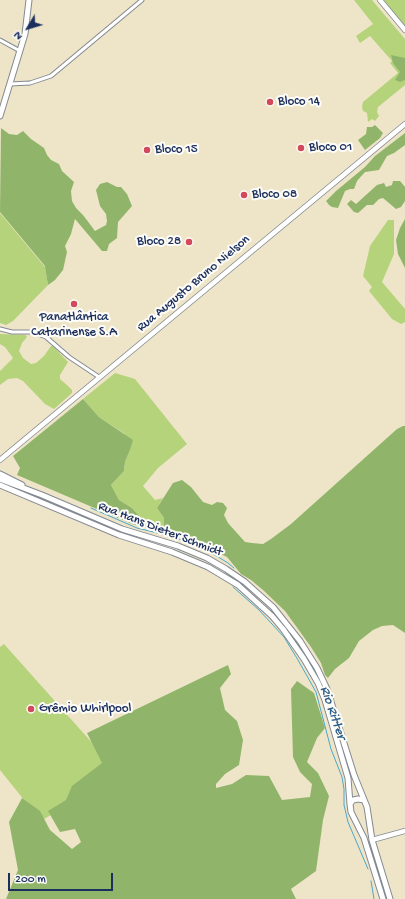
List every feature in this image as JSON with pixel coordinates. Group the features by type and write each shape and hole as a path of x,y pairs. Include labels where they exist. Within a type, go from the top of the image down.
{"main road":[{"path":"0,116 26,28 29,0"},
{"path":"380,0 405,30"},
{"name":"Rua Augusto Bruno Nielson","path":"1,460 405,124"},
{"name":"Rua Hans Dieter Schmidt","path":"0,475 42,495 122,528 207,558 235,574 264,598 292,629 309,653 323,679 334,706 354,775 369,815 372,840 390,899"},
{"name":"Rua Hans Dieter Schmidt","path":"0,487 39,501 119,535 172,552 200,563 228,578 262,605 284,629 311,671 321,690 330,714 348,778 350,804 353,817 366,843 383,899"},
{"path":"350,804 353,800 364,800"},
{"path":"372,840 405,831"}],"street":[{"path":"10,84 30,83 51,76 142,0"},
{"path":"0,40 20,51"},
{"path":"0,329 12,332 32,332 46,337 69,357 100,377"}],"green space":[{"path":"354,0 372,0 405,39 405,85 378,107 377,112 379,116 375,121 372,119 368,122 367,113 363,111 362,107 363,102 398,73 390,63 392,61 370,36 360,43 356,36 373,24"},
{"path":"382,0 405,0 405,27"},
{"path":"391,55 405,58 405,80 400,82 395,80 400,72 393,63"},
{"path":"375,125 383,133 380,138 365,150 358,140 366,134 367,127 372,127"},
{"path":"1,128 9,134 17,135 23,131 44,148 51,160 59,164 62,171 74,182 71,191 72,201 95,231 106,225 107,221 106,214 100,206 96,190 100,184 107,182 117,187 121,187 127,194 132,206 118,222 117,238 109,244 107,251 102,251 75,219 71,234 65,246 67,252 63,270 55,280 48,285 45,266 0,212"},
{"path":"405,133 405,145 387,156 379,170 365,172 357,181 354,189 345,191 338,208 329,205 326,201 336,191 365,167 375,156"},
{"path":"393,181 400,181 405,187 405,201 401,207 396,209 383,198 379,199 373,205 367,205 358,213 354,212 347,204 351,200 356,204 377,185 384,183 386,187 392,185"},
{"path":"0,213 45,267 48,285 13,321 6,325 0,323"},
{"path":"405,219 405,268 398,254 396,240"},
{"path":"388,220 394,220 394,254 382,282 405,309 405,322 401,324 392,319 369,291 372,287 363,276 370,246"},
{"path":"0,334 26,335 27,337 22,343 19,351 23,358 31,364 36,363 44,356 51,346 53,346 68,362 60,375 60,379 72,390 72,393 54,409 45,404 23,381 17,378 8,379 0,385 0,371 13,358 5,347 0,344"},
{"path":"115,373 135,379 187,444 158,468 143,486 155,500 163,498 157,508 164,518 164,526 159,528 141,518 132,508 119,500 111,485 124,471 125,462 130,450 125,434 99,417 83,399"},
{"path":"83,399 99,417 133,440 125,462 124,471 111,485 119,500 132,508 141,518 159,528 164,526 164,518 157,508 173,483 182,480 191,487 203,502 212,505 217,502 223,503 227,508 224,515 228,523 245,542 263,544 291,524 397,429 405,426 405,633 393,625 382,626 373,630 359,641 349,658 335,669 328,678 311,647 285,611 263,590 241,574 227,557 195,541 132,524 17,475 20,468 13,456"},
{"name":"Grêmio Whirlpool","path":"4,644 119,773 41,821 0,770 0,647"},
{"path":"228,665 231,674 220,688 225,710 237,721 243,740 239,765 225,774 216,784 216,788 232,784 246,775 269,776 282,800 310,797 312,784 300,772 293,757 291,689 297,681 314,693 325,728 317,738 307,762 318,773 329,796 323,820 316,871 291,889 296,899 6,899 18,870 9,822 22,798 40,811 50,830 72,849 81,842 75,829 60,832 48,811 66,800 72,786 102,763 87,733"}],"waterway":[{"name":"Rio Ritter","path":"91,508 137,528 188,542 210,552 234,568"},
{"name":"Rio Ritter","path":"233,587 259,610 284,637 316,692 331,749 342,777 344,805 348,822 368,869"},
{"name":"Rio Ritter","path":"371,881 374,899"}],"place":[{"name":"Bloco 14","path":"270,102"},
{"name":"Bloco 01","path":"301,148"},
{"name":"Bloco 15","path":"147,150"},
{"name":"Bloco 08","path":"244,195"},
{"name":"Bloco 28","path":"189,242"},
{"name":"Panatlântica Catarinense S.A","path":"74,304"},
{"name":"Grêmio Whirlpool","path":"31,709"}]}
